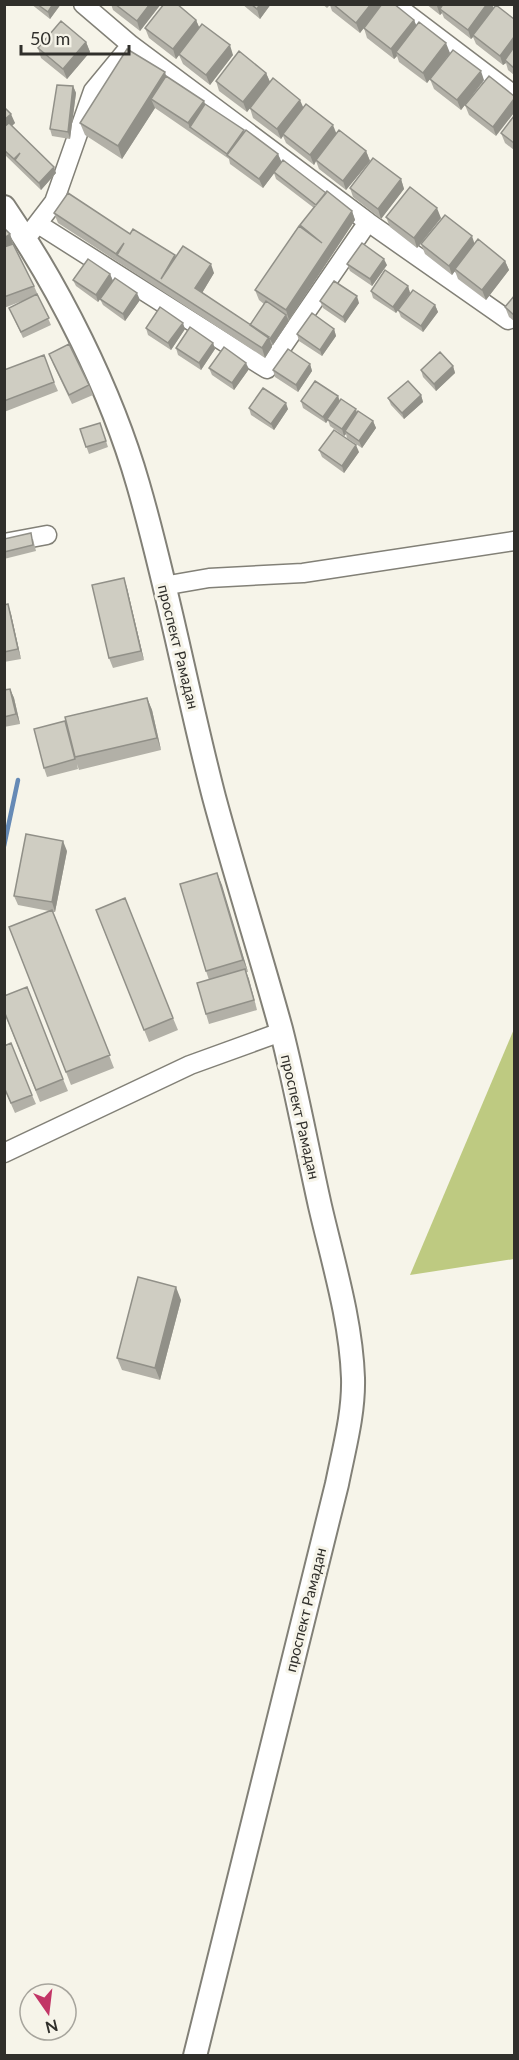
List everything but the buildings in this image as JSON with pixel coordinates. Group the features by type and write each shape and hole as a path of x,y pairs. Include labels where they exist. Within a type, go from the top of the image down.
{"main road":[{"name":"проспект Рамадан","path":"4,207 32,231 109,401 139,485 214,796 281,1032 351,1353 353,1381 351,1412 331,1511 195,2055"}],"street":[{"path":"394,4 514,95"},
{"path":"88,6 131,45 368,222 508,320"},
{"path":"131,45 93,91 54,202 32,231 267,369 368,222"},
{"path":"4,543 47,535"},
{"path":"163,586 209,578 303,573 514,541"},
{"path":"4,1153 190,1065 281,1032"}],"green space":[{"path":"514,1029 514,1259 410,1275"}],"waterway":[{"path":"4,846 18,780"}]}
